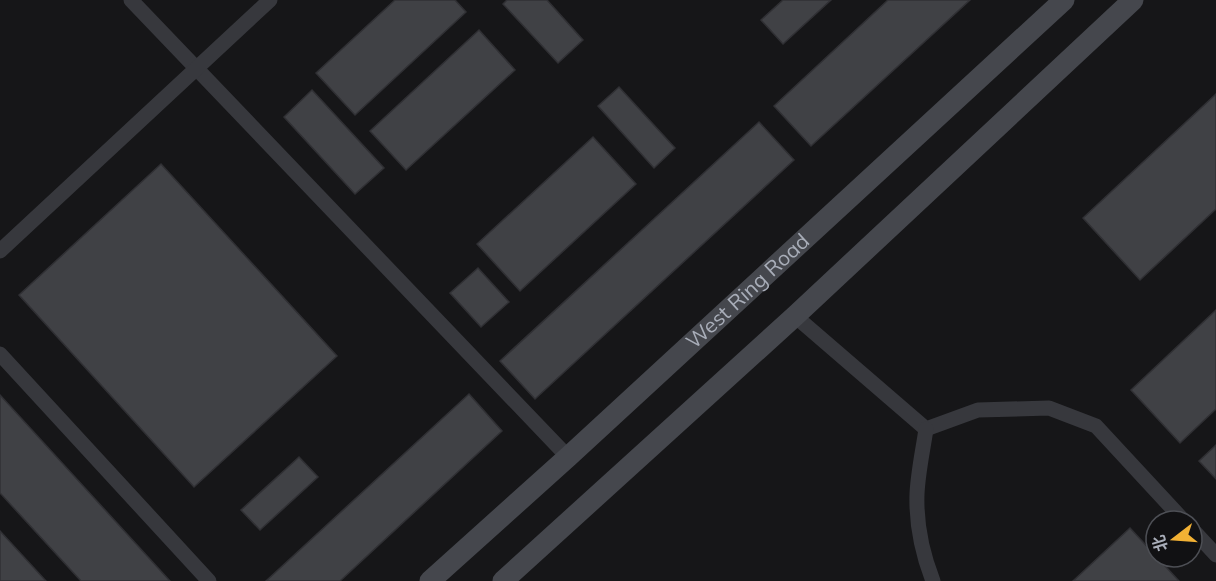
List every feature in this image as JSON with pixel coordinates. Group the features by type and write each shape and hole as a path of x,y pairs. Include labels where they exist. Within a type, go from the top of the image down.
{"main road":[{"name":"West Ring Road","path":"430,581 568,457 1064,0"},
{"path":"503,581 795,316 1133,0"}],"street":[{"path":"131,0 568,457"},
{"path":"0,252 270,0"},
{"path":"795,316 926,429"},
{"path":"0,354 209,581"},
{"path":"926,429 978,410 1049,408 1096,426 1173,509"},
{"path":"926,429 917,493 918,515 920,537 933,581"},
{"path":"1204,542 1216,555"}],"building":[{"path":"395,0 455,0 466,12 355,115 316,73"},
{"path":"507,0 547,0 583,40 558,63 503,4"},
{"path":"783,0 831,0 783,44 761,20"},
{"path":"888,0 970,0 811,146 774,106"},
{"path":"479,30 515,70 406,170 370,131"},
{"path":"619,87 675,148 654,168 598,106"},
{"path":"312,90 384,168 355,194 284,117"},
{"path":"1216,94 1216,209 1140,280 1083,218"},
{"path":"759,122 794,160 535,399 500,361"},
{"path":"593,137 636,184 520,291 477,244"},
{"path":"161,164 337,356 194,487 19,295"},
{"path":"478,268 509,302 481,327 450,293"},
{"path":"1216,310 1216,409 1180,443 1131,390"},
{"path":"469,394 502,431 340,581 266,581"},
{"path":"0,395 170,581 81,581 0,493"},
{"path":"1216,445 1216,479 1199,461"},
{"path":"299,457 318,477 260,530 241,510"},
{"path":"1130,528 1144,543 1144,569 1168,569 1179,581 1073,581"},
{"path":"0,531 46,581 0,581"}]}
